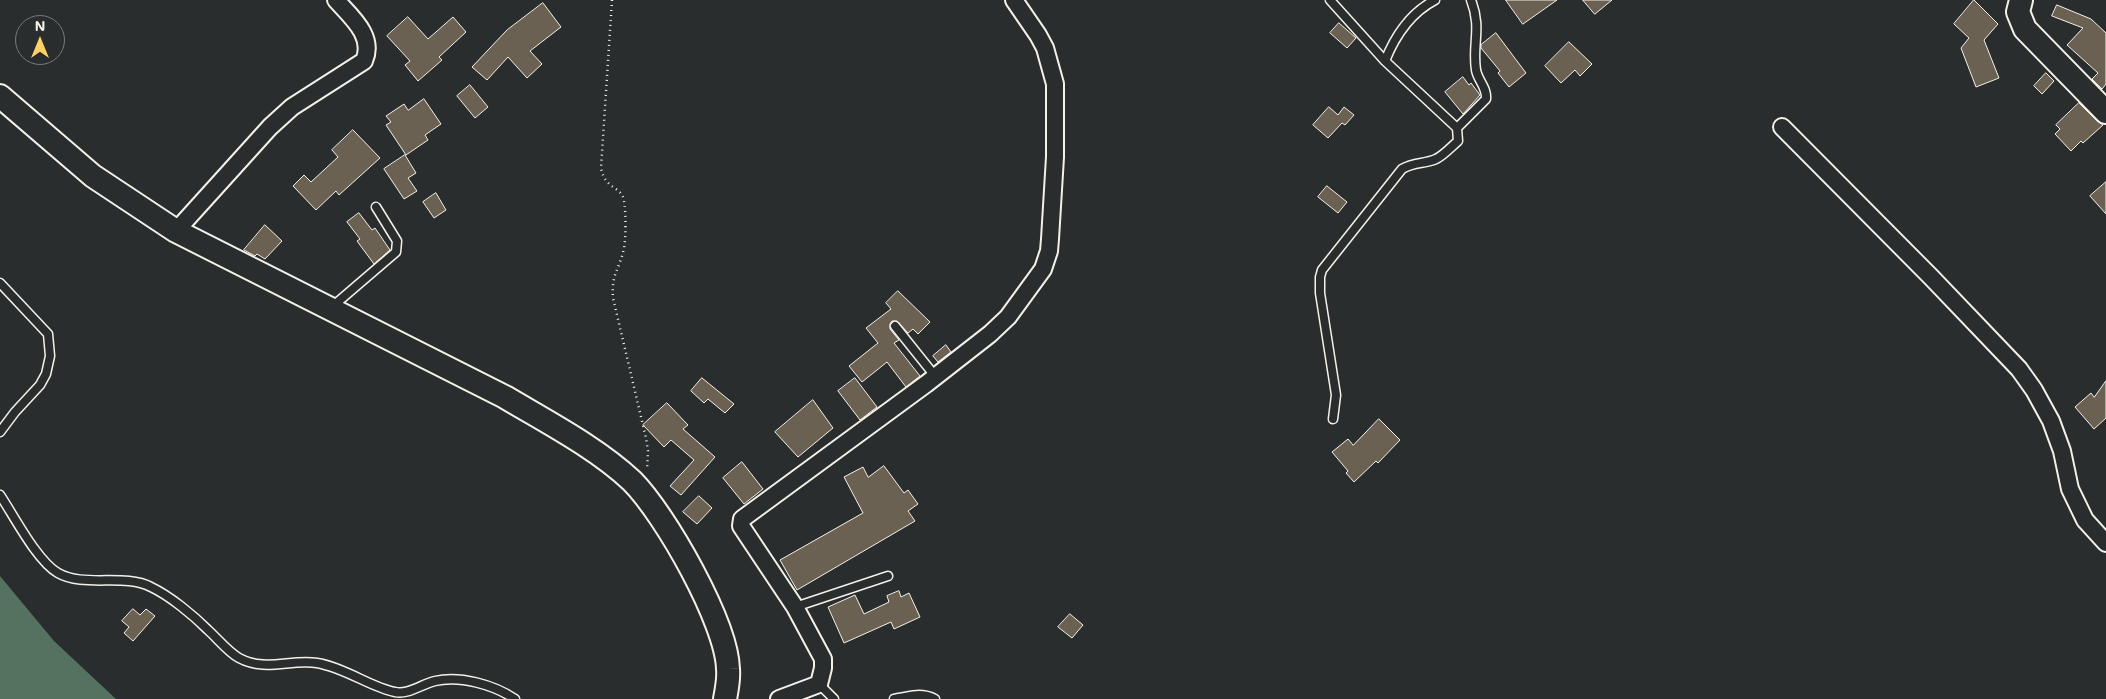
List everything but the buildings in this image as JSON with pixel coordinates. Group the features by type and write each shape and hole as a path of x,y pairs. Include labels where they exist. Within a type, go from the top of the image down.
{"street":[{"path":"176,231 270,127 292,107 364,61 368,52 364,32 336,0"},
{"path":"779,699 819,684 823,659 795,607 741,526 742,519 990,334 1008,317 1039,276 1049,251 1055,157 1055,84 1045,48 1014,0"},
{"path":"2021,0 2018,12 2024,29 2106,112"},
{"path":"0,96 93,176 176,231 450,368 556,427 606,461 632,482 658,513 678,543 713,615 725,651 728,668 725,699"},
{"path":"1782,127 1945,291 2019,369 2034,390 2051,421 2062,451 2070,489 2085,520 2106,543"}],"lane":[{"path":"1330,0 1385,61 1457,128 1458,141 1436,159 1410,165 1402,169 1322,270 1320,293 1336,395 1333,419"},
{"path":"1385,61 1392,43 1404,26 1417,12 1435,0"},
{"path":"1457,128 1486,99 1487,92 1476,71 1478,32 1471,0"},
{"path":"330,309 396,252 397,241 376,207"},
{"path":"0,283 48,334 50,356 46,374 40,386 15,412 0,432"},
{"path":"895,326 935,376"},
{"path":"0,495 46,564 60,574 77,578 132,581 151,586 197,619 236,657 242,660 254,664 279,666 316,663 348,672 397,693 436,681 455,680 479,684 514,699"},
{"path":"795,607 888,576"},
{"path":"819,684 834,699"},
{"path":"894,699 916,694 935,699"}],"path":[{"path":"612,0 601,168 606,183 622,194 625,202 624,249 612,284 622,340 648,451 648,463 642,493"}],"green space":[{"path":"0,576 54,641 116,699 0,699"}]}
